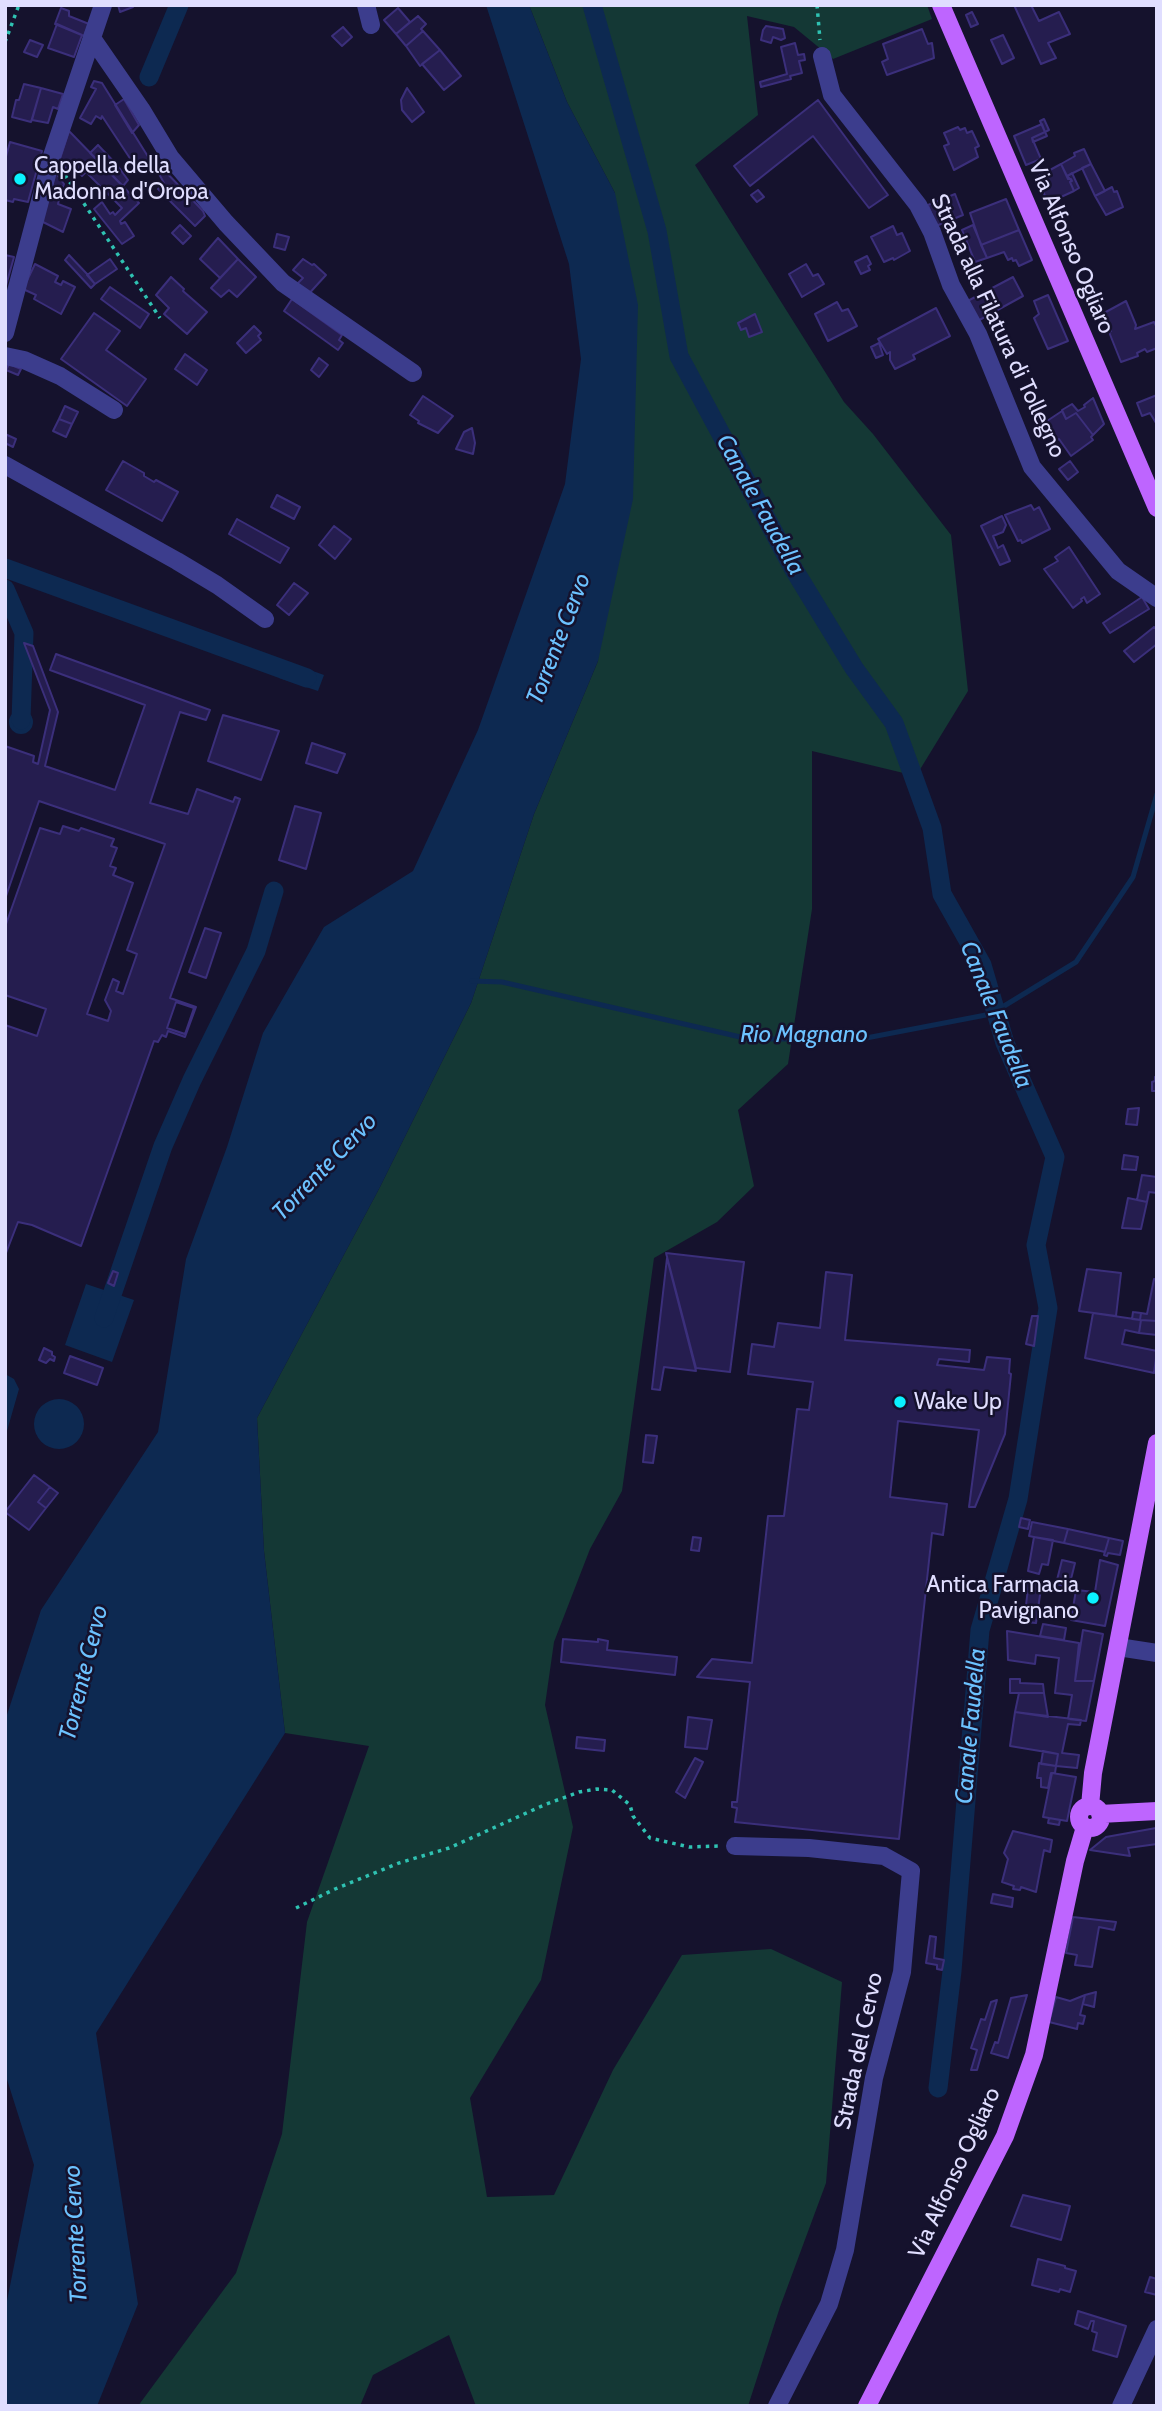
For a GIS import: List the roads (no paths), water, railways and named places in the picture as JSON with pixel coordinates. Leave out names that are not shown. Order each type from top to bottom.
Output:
[{"type":"main road","name":"Via Alfonso Ogliaro","points":[[941,5],[1157,508]]},
{"type":"main road","points":[[1157,1443],[1093,1773],[1095,1810],[1157,1811]]},
{"type":"main road","name":"Via Alfonso Ogliaro","points":[[867,2406],[1005,2136],[1034,2055],[1075,1861],[1085,1827],[1096,1826],[1100,1821],[1095,1810]]},
{"type":"street","points":[[5,333],[52,156],[103,5]]},
{"type":"street","points":[[366,5],[372,25]]},
{"type":"street","points":[[92,38],[170,157],[226,223],[283,283],[414,373]]},
{"type":"street","name":"Strada alla Filatura di Tollegno","points":[[822,56],[832,95],[918,205],[932,232],[951,285],[978,334],[1032,467],[1118,571],[1157,598]]},
{"type":"street","points":[[5,356],[24,360],[60,376],[114,410]]},
{"type":"street","points":[[5,465],[177,561],[265,619]]},
{"type":"street","points":[[1118,1647],[1157,1653]]},
{"type":"street","name":"Strada del Cervo","points":[[735,1846],[809,1848],[884,1856],[911,1871],[902,1972],[874,2078],[845,2250],[829,2304],[777,2406]]},
{"type":"street","points":[[1121,2406],[1157,2329]]},
{"type":"water","name":"Torrente Cervo","points":[[486,5],[529,5],[567,102],[615,193],[638,305],[633,499],[598,661],[534,814],[471,1003],[380,1187],[257,1418],[264,1551],[285,1733],[96,2033],[138,2304],[97,2406],[5,2406],[5,2311],[34,2165],[5,2073],[5,1721],[41,1610],[158,1432],[186,1259],[227,1147],[263,1033],[324,927],[413,871],[478,730],[565,484],[581,359],[569,264]]},
{"type":"water","points":[[285,661],[324,675],[318,691],[279,678]]},
{"type":"water","points":[[21,710],[32,717],[33,722],[26,733],[21,734],[10,727],[9,722],[16,711]]},
{"type":"water","points":[[86,1284],[134,1300],[112,1362],[65,1345]]},
{"type":"water","points":[[5,1374],[14,1379],[19,1389],[5,1438]]},
{"type":"water","points":[[59,1399],[77,1406],[84,1424],[77,1442],[59,1449],[41,1442],[34,1424],[41,1406]]},
{"type":"waterway","points":[[149,77],[179,5]]},
{"type":"waterway","name":"Rio Magnano","points":[[592,5],[657,231],[679,356],[793,568],[854,668],[894,723],[932,828],[942,894],[982,965],[1005,1043],[1055,1157],[1036,1245],[1048,1308],[1018,1499],[980,1630],[952,1971],[938,2088]]},
{"type":"waterway","points":[[5,568],[307,678]]},
{"type":"waterway","points":[[5,589],[24,633],[21,720]]},
{"type":"waterway","name":"Rio Magnano","points":[[472,981],[502,982],[749,1039],[861,1039],[991,1014],[1076,962],[1133,877],[1157,794]]},
{"type":"waterway","points":[[104,1318],[163,1146],[192,1080],[256,951],[274,891]]},
{"type":"place","name":"Cappella della Madonna d'Oropa","points":[[20,179]]},
{"type":"place","name":"Wake Up","points":[[900,1402]]},
{"type":"place","name":"Antica Farmacia Pavignano","points":[[1093,1598]]},
{"type":"water label","name":"Canale Faudella","points":[[760,505]]},
{"type":"water label","name":"Canale Faudella","points":[[996,1015]]},
{"type":"water label","name":"Canale Faudella","points":[[971,1726]]}]
